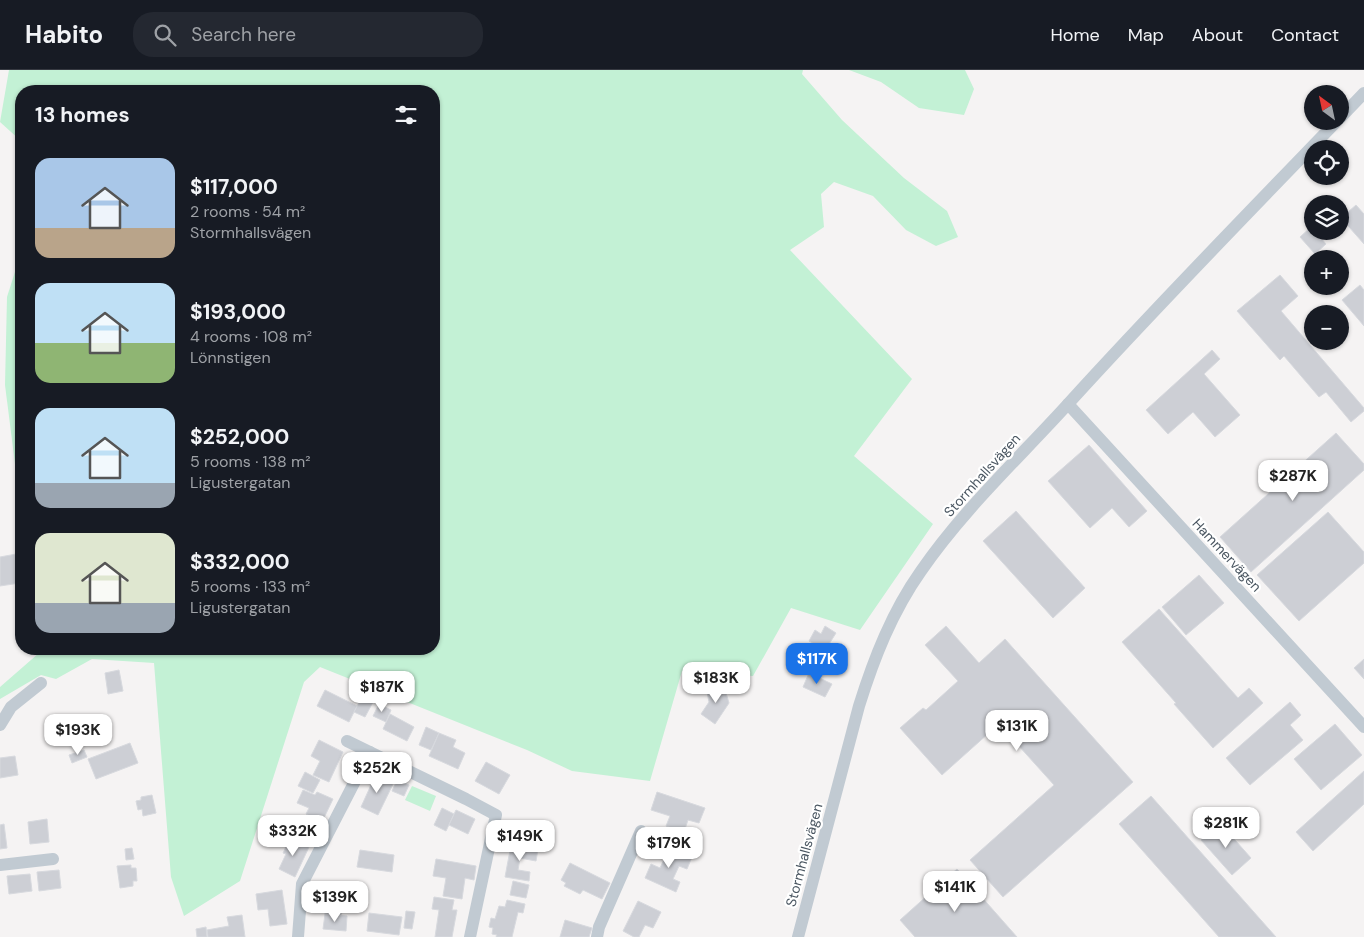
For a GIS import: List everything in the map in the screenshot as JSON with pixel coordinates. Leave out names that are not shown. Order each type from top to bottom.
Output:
[{"type":"street","points":[[1349,109],[1364,94]]},
{"type":"street","name":"Stormhallsvägen","points":[[798,937],[858,706],[884,636],[921,570],[968,511],[1110,357],[1328,130]]},
{"type":"street","name":"Hammervägen","points":[[1068,404],[1364,727]]},
{"type":"street","points":[[0,725],[11,707],[41,683]]},
{"type":"street","points":[[347,742],[496,815],[470,937]]},
{"type":"street","points":[[298,937],[302,884],[370,752]]},
{"type":"street","points":[[597,937],[599,927],[641,831]]},
{"type":"street","points":[[0,865],[53,859]]},
{"type":"green space","points":[[9,70],[803,70],[802,74],[842,120],[904,178],[947,211],[958,237],[936,246],[906,230],[873,196],[834,182],[821,194],[824,227],[790,250],[912,379],[854,456],[933,524],[860,630],[791,608],[753,676],[682,671],[650,781],[572,771],[527,750],[320,667],[304,682],[240,881],[184,916],[171,877],[154,663],[92,659],[56,679],[41,675],[0,699],[0,687],[37,655],[440,655],[440,85],[15,85],[15,136],[0,122]]},
{"type":"green space","points":[[849,70],[965,70],[974,89],[964,115],[919,108],[881,82]]},
{"type":"green space","points":[[15,272],[15,464],[5,385],[7,297]]},
{"type":"green space","points":[[412,786],[436,796],[430,811],[405,800]]},
{"type":"building","points":[[1356,205],[1364,214],[1364,244],[1349,227],[1349,211]]},
{"type":"building","points":[[1304,233],[1304,240],[1323,240],[1326,244],[1319,250],[1311,250],[1300,237]]},
{"type":"building","points":[[1280,275],[1298,296],[1281,311],[1304,338],[1304,350],[1314,350],[1364,408],[1364,411],[1351,422],[1326,392],[1319,397],[1284,356],[1280,360],[1237,311]]},
{"type":"building","points":[[1360,285],[1364,290],[1364,326],[1349,308],[1349,305],[1346,305],[1342,300]]},
{"type":"building","points":[[1212,350],[1220,359],[1204,374],[1240,415],[1215,437],[1193,412],[1168,434],[1146,410]]},
{"type":"building","points":[[1336,433],[1364,464],[1364,470],[1251,572],[1220,537]]},
{"type":"building","points":[[1089,445],[1147,511],[1129,527],[1112,508],[1090,528],[1048,481]]},
{"type":"building","points":[[1016,511],[1085,588],[1053,618],[983,541]]},
{"type":"building","points":[[1328,512],[1364,552],[1364,563],[1299,621],[1257,575]]},
{"type":"building","points":[[15,554],[15,584],[0,586],[0,557]]},
{"type":"building","points":[[1199,575],[1224,603],[1186,635],[1162,607]]},
{"type":"building","points":[[1159,609],[1238,698],[1249,688],[1263,703],[1213,748],[1122,642]]},
{"type":"building","points":[[825,626],[836,633],[821,657],[810,650],[814,644],[809,641],[815,630],[821,634]]},
{"type":"building","points":[[946,626],[979,663],[1005,639],[1133,782],[1003,897],[970,860],[1054,785],[999,724],[942,775],[900,728],[923,708],[926,710],[958,681],[925,645]]},
{"type":"building","points":[[1364,659],[1364,679],[1354,668]]},
{"type":"building","points":[[119,670],[123,691],[108,694],[105,673]]},
{"type":"building","points":[[809,673],[832,684],[825,697],[803,687]]},
{"type":"building","points":[[724,686],[729,703],[715,724],[701,714],[709,702],[707,692]]},
{"type":"building","points":[[325,690],[357,706],[349,722],[317,706]]},
{"type":"building","points":[[362,697],[373,702],[365,717],[354,712]]},
{"type":"building","points":[[1290,702],[1301,715],[1290,725],[1303,740],[1250,785],[1226,758]]},
{"type":"building","points":[[379,704],[391,710],[386,722],[373,716]]},
{"type":"building","points":[[390,714],[414,727],[407,741],[383,729]]},
{"type":"building","points":[[1335,724],[1362,755],[1321,790],[1294,759]]},
{"type":"building","points":[[426,727],[439,733],[431,750],[419,745]]},
{"type":"building","points":[[439,733],[456,740],[453,747],[465,753],[458,769],[429,756]]},
{"type":"building","points":[[319,740],[343,752],[329,782],[313,775],[320,761],[311,756]]},
{"type":"building","points":[[130,743],[138,763],[96,779],[88,759]]},
{"type":"building","points":[[84,750],[87,757],[72,763],[69,755]]},
{"type":"building","points":[[15,756],[18,775],[0,778],[0,758]]},
{"type":"building","points":[[486,762],[510,775],[499,794],[475,781]]},
{"type":"building","points":[[1364,771],[1364,804],[1313,851],[1296,832]]},
{"type":"building","points":[[305,772],[320,780],[313,793],[298,786]]},
{"type":"building","points":[[376,774],[394,782],[378,815],[361,807]]},
{"type":"building","points":[[397,780],[409,785],[404,796],[392,791]]},
{"type":"building","points":[[303,790],[315,795],[317,792],[333,799],[322,822],[306,814],[309,808],[297,803]]},
{"type":"building","points":[[657,792],[705,808],[699,823],[688,820],[684,832],[666,826],[670,816],[651,810]]},
{"type":"building","points":[[152,795],[156,813],[143,816],[142,809],[138,810],[136,801],[141,800],[141,797]]},
{"type":"building","points":[[1151,796],[1276,937],[1219,937],[1119,824]]},
{"type":"building","points":[[442,808],[454,814],[446,831],[434,825]]},
{"type":"building","points":[[456,810],[475,819],[468,834],[449,825]]},
{"type":"building","points":[[47,819],[49,842],[30,844],[28,822]]},
{"type":"building","points":[[280,823],[296,830],[292,838],[277,831]]},
{"type":"building","points":[[1220,823],[1251,858],[1232,875],[1201,840]]},
{"type":"building","points":[[4,824],[7,848],[0,849],[0,825]]},
{"type":"building","points":[[290,839],[309,847],[295,877],[279,869],[286,854],[283,853]]},
{"type":"building","points":[[511,845],[538,849],[536,861],[520,858],[518,870],[530,872],[529,881],[505,877]]},
{"type":"building","points":[[670,847],[692,857],[687,869],[679,866],[673,879],[680,882],[676,892],[645,878],[651,864],[660,868]]},
{"type":"building","points":[[132,848],[134,859],[126,860],[125,849]]},
{"type":"building","points":[[360,850],[394,855],[392,872],[357,867]]},
{"type":"building","points":[[436,859],[476,866],[474,880],[465,878],[462,899],[443,896],[446,878],[433,876]]},
{"type":"building","points":[[570,863],[610,883],[602,899],[583,890],[580,894],[564,886],[566,883],[561,880]]},
{"type":"building","points":[[131,865],[131,868],[136,868],[137,881],[133,881],[133,886],[120,888],[117,866]]},
{"type":"building","points":[[957,869],[1017,937],[915,937],[900,920]]},
{"type":"building","points":[[59,870],[61,888],[39,891],[37,872]]},
{"type":"building","points":[[30,874],[32,891],[9,894],[7,876]]},
{"type":"building","points":[[513,881],[529,885],[526,898],[510,895]]},
{"type":"building","points":[[321,885],[353,887],[352,905],[342,904],[341,915],[325,914],[325,902],[320,902]]},
{"type":"building","points":[[282,890],[287,924],[270,926],[268,909],[258,910],[256,894]]},
{"type":"building","points":[[434,897],[454,900],[452,910],[457,910],[452,937],[435,937],[439,910],[432,909]]},
{"type":"building","points":[[507,900],[525,904],[523,913],[518,912],[512,937],[496,937],[497,935],[492,934],[493,928],[489,927],[491,918],[495,919],[499,906],[505,907]]},
{"type":"building","points":[[638,901],[661,912],[653,928],[645,925],[639,937],[634,937],[623,931]]},
{"type":"building","points":[[406,911],[415,912],[412,929],[404,928]]},
{"type":"building","points":[[369,913],[402,917],[399,935],[367,931]]},
{"type":"building","points":[[325,914],[347,916],[346,931],[323,929]]},
{"type":"building","points":[[242,915],[245,937],[208,937],[207,930],[229,926],[227,917]]},
{"type":"building","points":[[565,920],[592,928],[589,937],[560,937]]},
{"type":"building","points":[[206,927],[207,937],[197,937],[196,929]]}]
